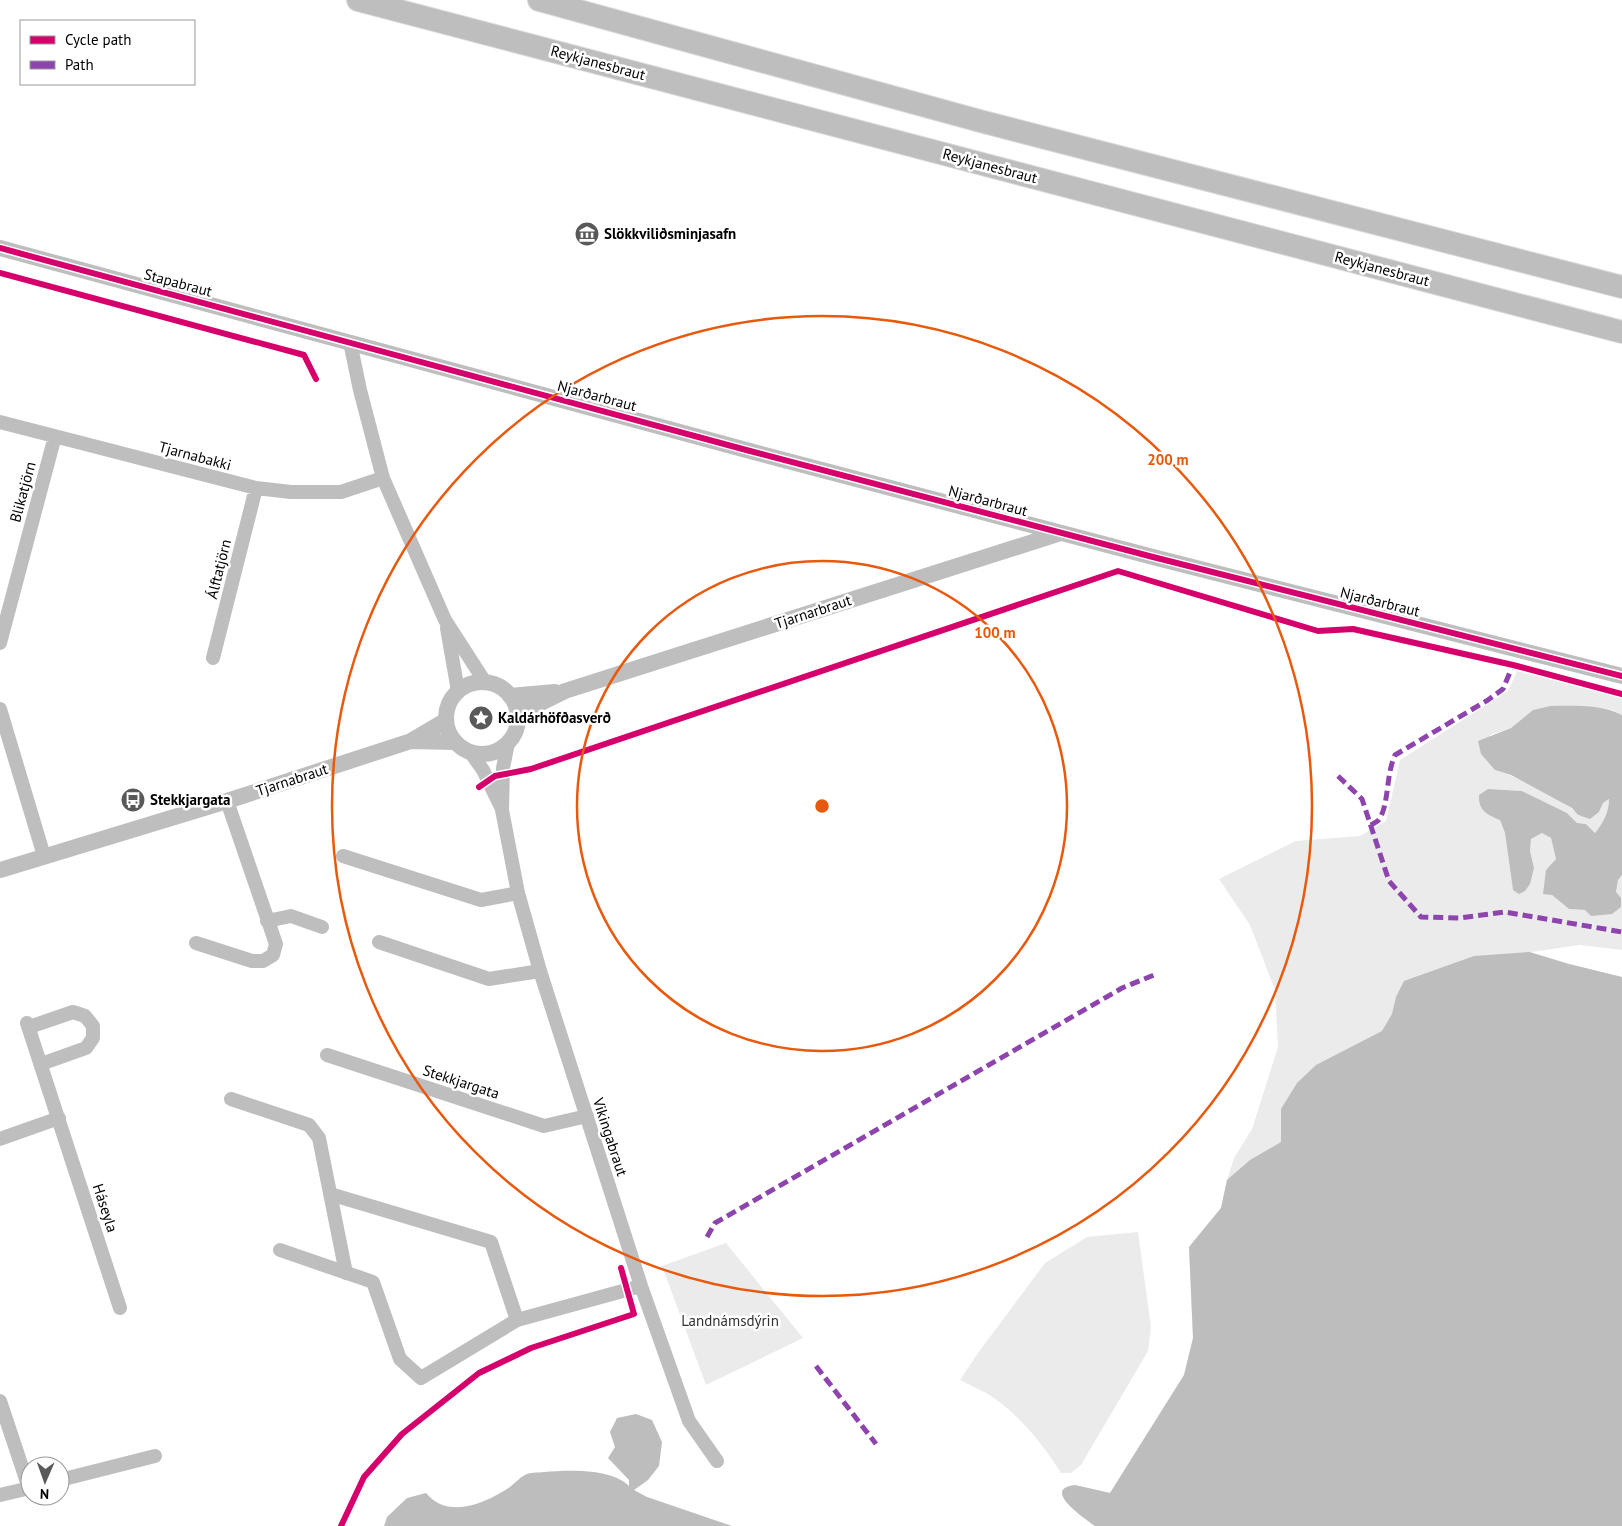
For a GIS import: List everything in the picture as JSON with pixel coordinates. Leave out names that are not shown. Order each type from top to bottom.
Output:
[{"type":"highway","name":"Reykjanesbraut","points":[[358,0],[1622,332]]},
{"type":"highway","points":[[539,0],[980,121],[1622,287]]},
{"type":"street","name":"Stapabraut","points":[[0,248],[350,342]]},
{"type":"street","points":[[350,342],[360,390],[383,478],[445,620],[485,682]]},
{"type":"street","name":"Njarðarbraut","points":[[350,342],[750,451],[1062,533],[1622,676]]},
{"type":"street","name":"Tjarnabakki","points":[[0,422],[256,488],[291,492],[340,492],[383,478]]},
{"type":"street","name":"Blikatjörn","points":[[0,642],[55,436]]},
{"type":"street","name":"Álftatjörn","points":[[213,658],[256,488]]},
{"type":"street","name":"Tjarnarbraut","points":[[518,714],[565,691],[1062,533]]},
{"type":"street","points":[[445,620],[458,691]]},
{"type":"street","points":[[485,682],[494,684],[510,696],[518,714],[517,725],[514,735],[500,750],[491,754],[471,753],[462,749],[454,742],[448,732],[446,710],[458,691],[475,683],[485,682]]},
{"type":"street","name":"Tjarnarbraut","points":[[510,696],[565,691]]},
{"type":"street","points":[[0,709],[44,856]]},
{"type":"street","name":"Tjarnabraut","points":[[0,870],[227,801],[411,741],[446,721]]},
{"type":"street","name":"Tjarnabraut","points":[[411,741],[454,742]]},
{"type":"street","name":"Vikingabraut","points":[[508,743],[503,768],[502,810],[518,893],[540,971],[641,1286],[689,1421],[718,1461]]},
{"type":"street","name":"Vikingabraut","points":[[471,753],[483,770],[502,810]]},
{"type":"street","points":[[196,943],[252,961],[264,961],[273,955],[276,944],[227,801]]},
{"type":"street","points":[[343,856],[481,900],[518,893]]},
{"type":"street","points":[[267,920],[291,916],[322,927]]},
{"type":"street","points":[[380,942],[489,979],[540,971]]},
{"type":"street","name":"Háseyla","points":[[41,1064],[86,1048],[93,1038],[92,1026],[85,1016],[73,1012],[28,1025],[120,1308]]},
{"type":"street","name":"Stekkjargata","points":[[327,1055],[544,1126],[587,1116]]},
{"type":"street","points":[[231,1099],[309,1125],[319,1138],[346,1273]]},
{"type":"street","points":[[0,1139],[58,1118]]},
{"type":"street","points":[[330,1194],[491,1242],[517,1320]]},
{"type":"street","points":[[280,1250],[373,1282],[400,1359],[421,1378],[517,1320],[641,1286]]},
{"type":"street","points":[[0,1401],[20,1459]]},
{"type":"street","points":[[70,1477],[155,1456]]},
{"type":"street","points":[[0,1495],[20,1490]]},
{"type":"green space","points":[[1517,671],[1622,697],[1622,715],[1612,710],[1592,707],[1550,706],[1533,710],[1511,728],[1490,735],[1495,770],[1515,777],[1563,802],[1579,816],[1599,812],[1603,803],[1609,799],[1605,817],[1595,833],[1586,824],[1577,823],[1567,813],[1522,791],[1488,789],[1492,817],[1500,820],[1505,833],[1513,890],[1534,868],[1530,851],[1531,839],[1542,833],[1551,838],[1556,859],[1546,870],[1552,895],[1569,909],[1585,910],[1616,892],[1618,880],[1622,875],[1622,950],[1580,945],[1531,952],[1569,964],[1622,977],[1622,1526],[1095,1526],[1068,1504],[1062,1492],[1065,1488],[1075,1485],[1110,1493],[1184,1375],[1193,1338],[1189,1247],[1221,1208],[1234,1158],[1252,1129],[1278,1047],[1275,990],[1250,925],[1219,879],[1296,841],[1360,836],[1386,821],[1400,760],[1508,691]]},
{"type":"green space","points":[[1138,1232],[1151,1327],[1148,1351],[1081,1465],[1071,1473],[1061,1473],[1038,1440],[1020,1420],[988,1394],[960,1380],[1045,1263],[1087,1237]]},
{"type":"green space","name":"Landnámsdýrin","points":[[726,1243],[803,1338],[706,1385],[662,1266]]},
{"type":"shaded area","points":[[1550,706],[1596,707],[1622,715],[1622,875],[1618,880],[1616,892],[1621,898],[1621,907],[1612,914],[1591,916],[1585,910],[1569,909],[1552,895],[1543,894],[1546,870],[1556,859],[1551,838],[1542,833],[1531,839],[1530,851],[1534,868],[1530,884],[1525,891],[1519,894],[1513,890],[1505,833],[1500,820],[1487,814],[1480,805],[1479,795],[1488,789],[1522,791],[1567,813],[1577,823],[1586,824],[1595,833],[1603,822],[1607,813],[1609,799],[1603,803],[1599,812],[1590,819],[1578,815],[1572,808],[1511,775],[1495,770],[1481,754],[1478,741],[1511,728],[1533,710]]},
{"type":"shaded area","points":[[1529,952],[1622,977],[1622,1526],[1095,1526],[1075,1511],[1064,1498],[1062,1492],[1065,1488],[1075,1485],[1110,1493],[1184,1375],[1193,1338],[1189,1247],[1221,1208],[1227,1180],[1250,1160],[1281,1142],[1281,1109],[1297,1083],[1316,1065],[1382,1031],[1392,1014],[1396,997],[1404,981],[1474,956]]},
{"type":"shaded area","points":[[636,1414],[652,1420],[662,1442],[659,1466],[648,1480],[634,1490],[647,1497],[732,1526],[384,1526],[387,1517],[407,1498],[426,1493],[435,1501],[445,1506],[467,1506],[479,1503],[500,1493],[523,1476],[531,1473],[565,1471],[601,1473],[621,1480],[629,1486],[629,1480],[608,1458],[615,1447],[610,1432],[617,1418]]},
{"type":"marked path","points":[[1371,825],[1380,818],[1383,812],[1390,771],[1395,755],[1488,700],[1503,689],[1513,665]]},
{"type":"marked path","points":[[1338,776],[1362,799],[1389,881],[1421,917],[1459,918],[1505,912],[1622,932]]},
{"type":"marked path","points":[[707,1237],[715,1223],[1122,988],[1154,975]]},
{"type":"marked path","points":[[816,1366],[876,1444]]},
{"type":"cycle path","points":[[0,248],[750,451],[1153,557],[1622,676]]},
{"type":"cycle path","points":[[0,273],[304,355],[316,379]]},
{"type":"cycle path","points":[[479,787],[495,776],[531,769],[1118,571],[1318,631],[1353,629],[1513,665],[1622,694]]},
{"type":"cycle path","points":[[341,1526],[364,1477],[402,1434],[479,1373],[531,1348],[634,1314],[621,1268]]},
{"type":"place","name":"Slökkviliðsminjasafn","points":[[587,234]]},
{"type":"place","name":"Kaldárhöfðasverð","points":[[481,718]]},
{"type":"place","name":"Stekkjargata","points":[[133,800]]}]
